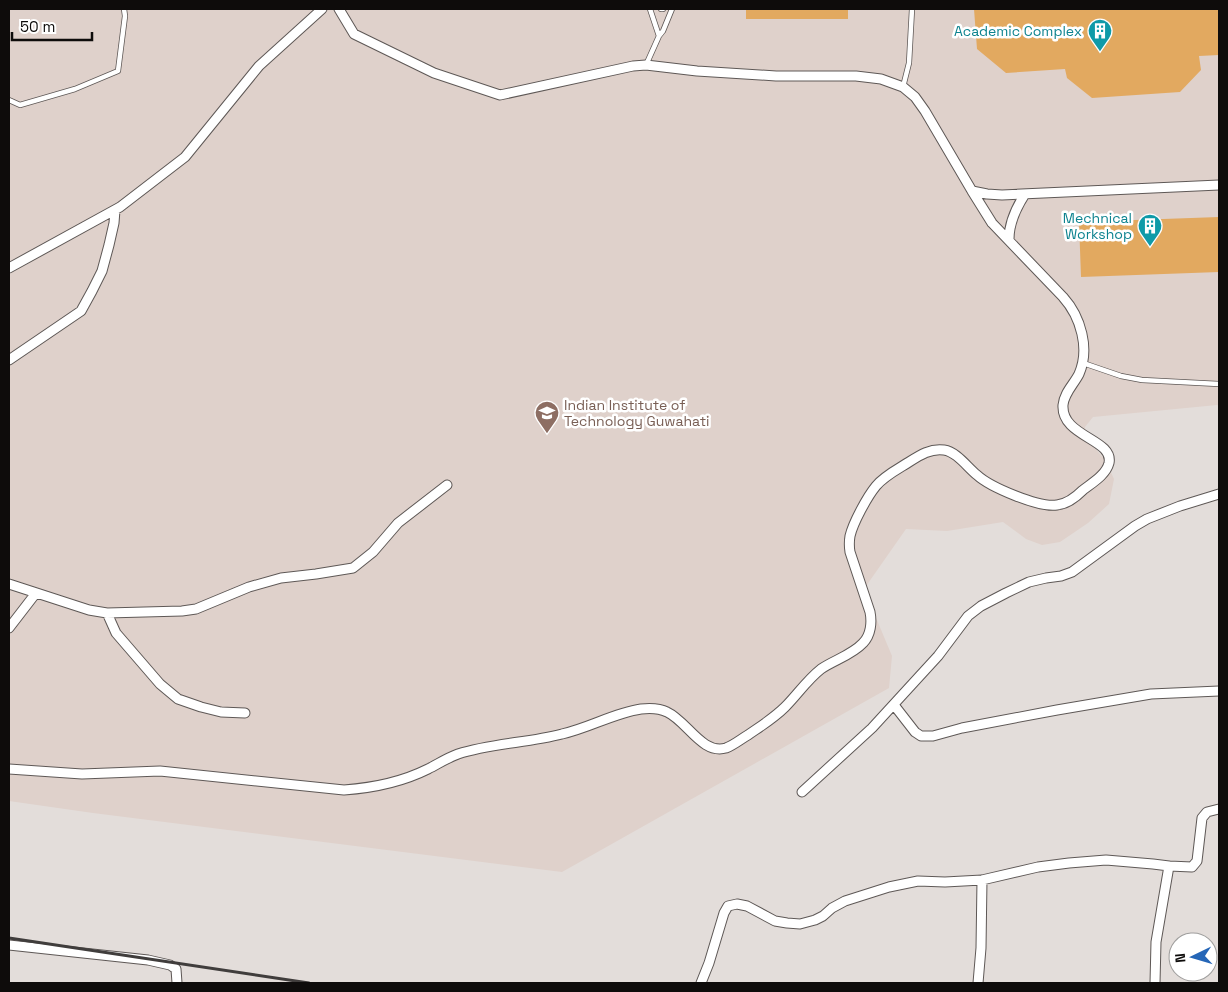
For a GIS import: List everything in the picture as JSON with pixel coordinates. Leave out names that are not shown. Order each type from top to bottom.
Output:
[{"type":"street","points":[[9,268],[115,210],[185,156],[259,66],[322,9]]},
{"type":"street","points":[[9,769],[82,774],[160,771],[344,790],[361,789],[382,785],[427,770],[458,755],[476,749],[549,738],[630,711],[656,709],[674,716],[700,741],[710,747],[717,749],[730,746],[774,717],[809,679],[863,644],[867,638],[872,622],[850,552],[850,536],[860,512],[876,485],[890,473],[930,450],[946,450],[952,452],[986,482],[1018,496],[1048,505],[1057,505],[1074,498],[1102,475],[1106,469],[1109,462],[1108,455],[1102,447],[1074,429],[1067,422],[1063,410],[1064,400],[1083,363],[1080,325],[1070,304],[992,223],[925,111],[915,97],[903,87],[881,79],[856,76],[757,75],[646,65],[633,66],[500,95],[434,74],[354,34],[340,9]]},
{"type":"street","points":[[972,191],[1002,195],[1219,185]]},
{"type":"street","points":[[1009,239],[1011,222],[1025,194]]},
{"type":"street","points":[[9,360],[81,311],[102,271],[114,222],[115,210]]},
{"type":"street","points":[[9,584],[90,610],[106,613],[182,612],[196,609],[249,586],[281,578],[353,568],[373,552],[398,523],[447,485]]},
{"type":"street","points":[[802,792],[872,728],[938,656],[968,616],[981,606],[1029,582],[1072,572],[1147,519],[1219,494]]},
{"type":"street","points":[[9,628],[36,593]]},
{"type":"street","points":[[106,613],[116,633],[160,684],[178,699],[221,712],[245,713]]},
{"type":"street","points":[[894,705],[914,732],[921,736],[933,736],[962,728],[1151,694],[1219,691]]},
{"type":"street","points":[[701,983],[728,906],[737,904],[747,906],[775,921],[800,924],[823,916],[832,908],[845,901],[889,887],[918,882],[982,880],[1038,867],[1106,860],[1192,867],[1197,861],[1202,818],[1208,812],[1219,810]]},
{"type":"street","points":[[1155,983],[1156,942],[1169,866]]},
{"type":"street","points":[[978,983],[982,948],[982,880]]},
{"type":"street","points":[[9,945],[155,962],[176,969],[177,983]]},
{"type":"lane","points":[[9,100],[20,105],[75,89],[118,71],[124,9]]},
{"type":"lane","points":[[650,9],[659,36]]},
{"type":"lane","points":[[646,65],[672,9]]},
{"type":"lane","points":[[903,87],[909,63],[912,9]]},
{"type":"lane","points":[[1083,363],[1121,376],[1142,380],[1219,384]]},
{"type":"shaded area","name":"Indian Institute of Technology Guwahati","points":[[9,9],[1219,9],[1219,406],[1093,417],[1085,427],[1085,441],[1094,447],[1105,460],[1114,479],[1109,504],[1088,523],[1060,542],[1042,545],[1026,539],[1003,522],[947,531],[906,529],[864,589],[892,656],[889,688],[562,872],[9,801]]},
{"type":"building","points":[[746,9],[848,9],[848,19],[746,19]]},
{"type":"building","name":"Academic Complex","points":[[974,9],[1219,9],[1219,55],[1199,56],[1201,70],[1180,92],[1092,98],[1067,78],[1065,69],[1006,73],[977,49]]},
{"type":"building","name":"Mechnical Workshop","points":[[1219,217],[1219,272],[1081,277],[1079,222]]},
{"type":"railway","points":[[9,938],[309,983]]},
{"type":"place","name":"Academic Complex","points":[[1100,52]]},
{"type":"place","name":"Mechnical Workshop","points":[[1150,247]]},
{"type":"place","name":"Indian Institute of Technology Guwahati","points":[[547,434]]}]
